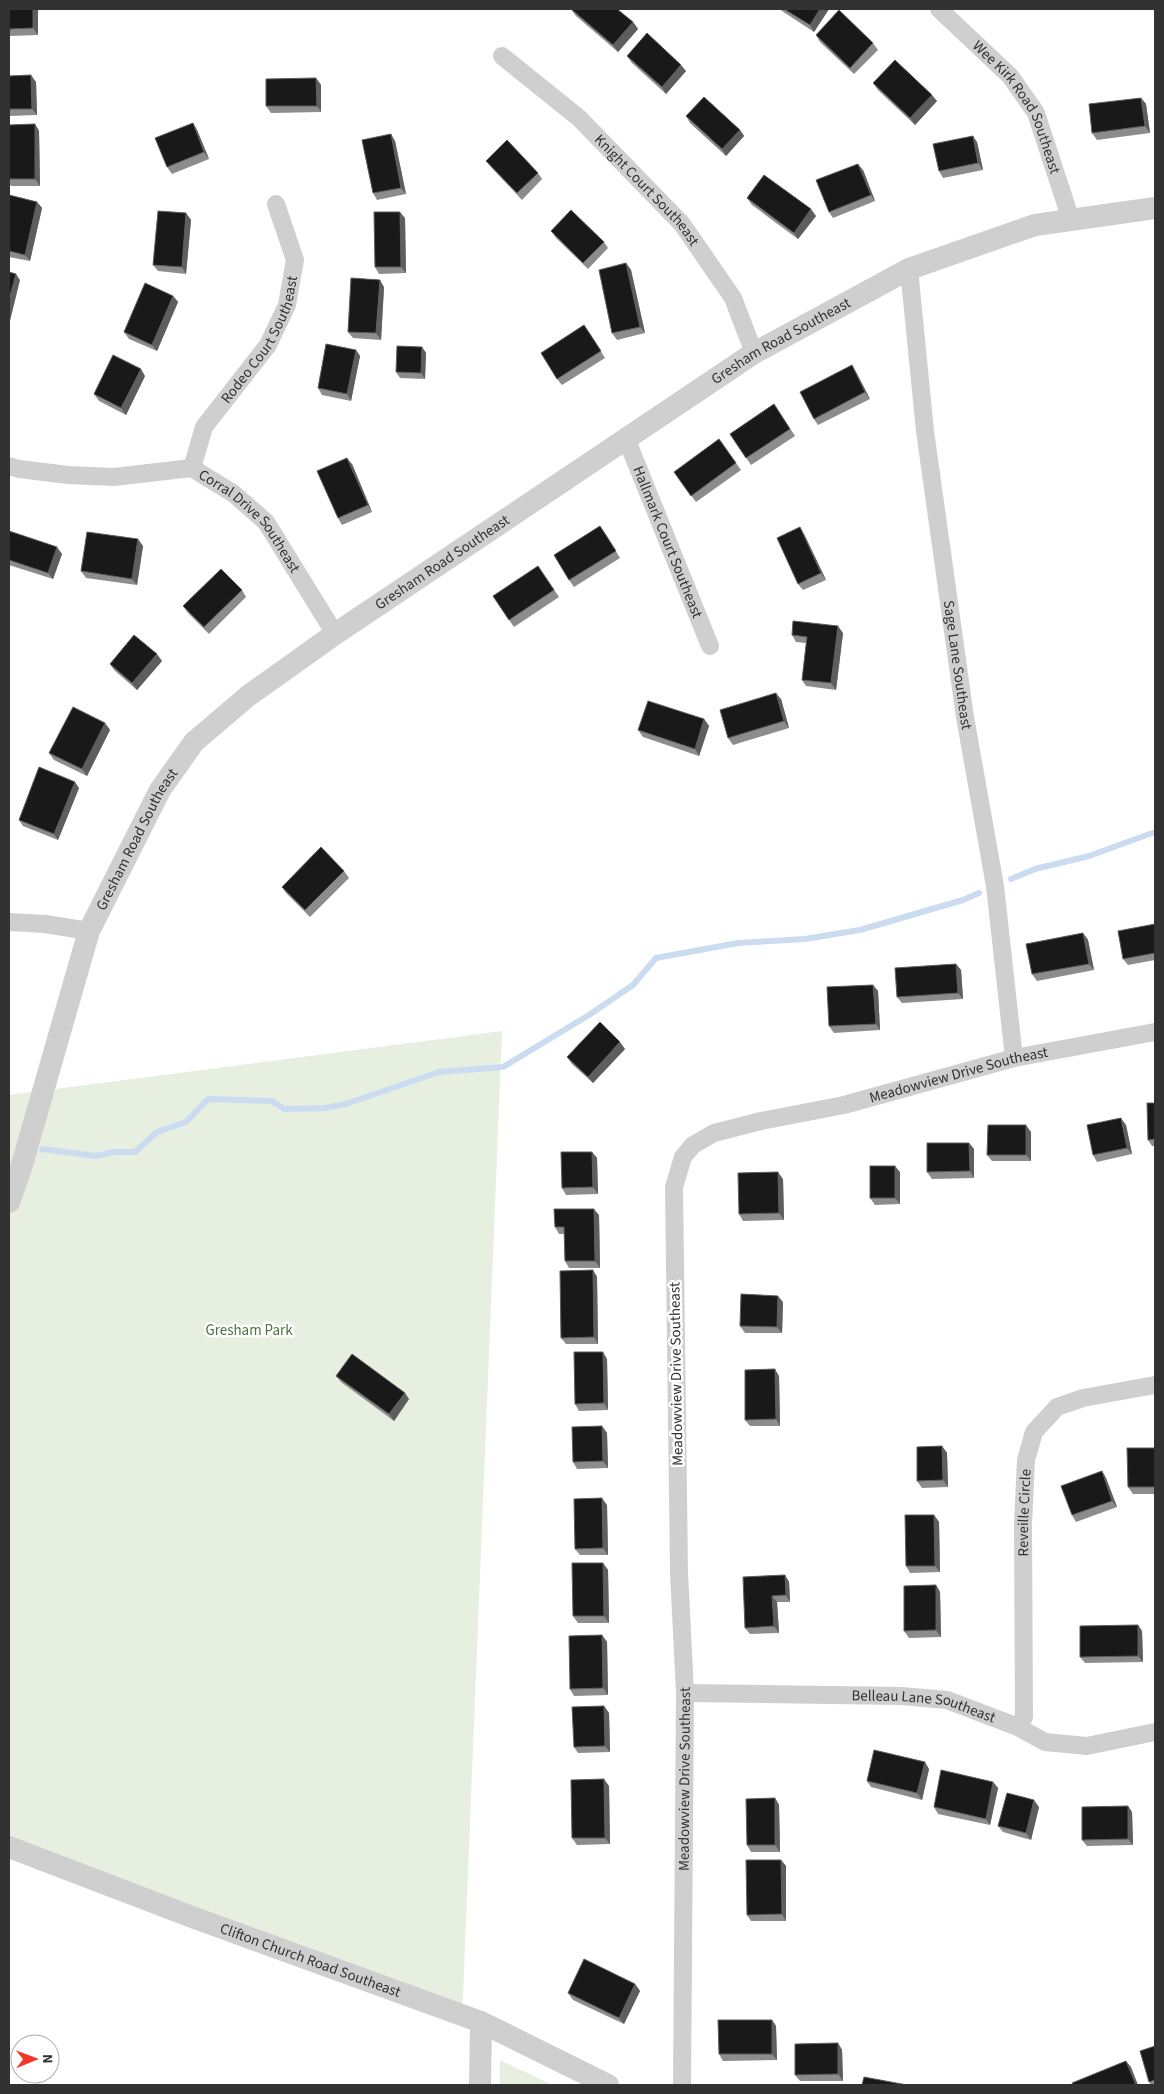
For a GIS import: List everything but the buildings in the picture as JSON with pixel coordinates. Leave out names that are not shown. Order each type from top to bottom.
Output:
[{"type":"street","name":"Wee Kirk Road Southeast","points":[[940,9],[1010,76],[1036,113],[1071,220]]},
{"type":"street","name":"Knight Court Southeast","points":[[502,56],[579,118],[682,224],[733,298],[754,353]]},
{"type":"street","name":"Rodeo Court Southeast","points":[[192,468],[204,427],[268,346],[288,305],[295,260],[276,204]]},
{"type":"street","name":"Gresham Road Southeast","points":[[9,1202],[89,931],[160,790],[194,742],[248,696],[335,634],[754,353],[909,269],[1035,225],[1155,208]]},
{"type":"street","name":"Sage Lane Southeast","points":[[909,269],[925,432],[965,717],[995,886],[1014,1058]]},
{"type":"street","name":"Hallmark Court Southeast","points":[[626,438],[710,646]]},
{"type":"street","name":"Corral Drive Southeast","points":[[9,466],[29,470],[114,477],[192,468],[234,494],[266,522],[335,634]]},
{"type":"street","points":[[9,922],[45,924],[89,931]]},
{"type":"street","name":"Meadowview Drive Southeast","points":[[682,2085],[685,1693],[679,1572],[674,1187],[683,1157],[692,1145],[714,1133],[761,1121],[844,1105],[1014,1058],[1155,1032]]},
{"type":"street","name":"Reveille Circle","points":[[1018,1728],[1024,1717],[1023,1524],[1026,1460],[1034,1432],[1057,1407],[1083,1398],[1155,1385]]},
{"type":"street","name":"Belleau Lane Southeast","points":[[685,1693],[892,1696],[947,1700],[1018,1728],[1045,1742],[1088,1746],[1155,1732]]},
{"type":"street","name":"Clifton Church Road Southeast","points":[[9,1847],[192,1917],[482,2022],[608,2085]]},
{"type":"street","points":[[480,2085],[482,2022]]},
{"type":"green space","name":"Gresham Park","points":[[502,1031],[462,2020],[9,1855],[9,1095]]},
{"type":"green space","points":[[500,2060],[552,2085],[500,2085]]},
{"type":"waterway","points":[[1011,879],[1035,869],[1089,856],[1155,832]]},
{"type":"waterway","points":[[42,1149],[96,1156],[114,1152],[135,1152],[157,1132],[186,1122],[208,1099],[272,1101],[284,1109],[325,1108],[346,1104],[439,1072],[503,1067],[589,1015],[633,985],[656,958],[738,943],[805,939],[860,930],[963,900],[979,893]]}]
